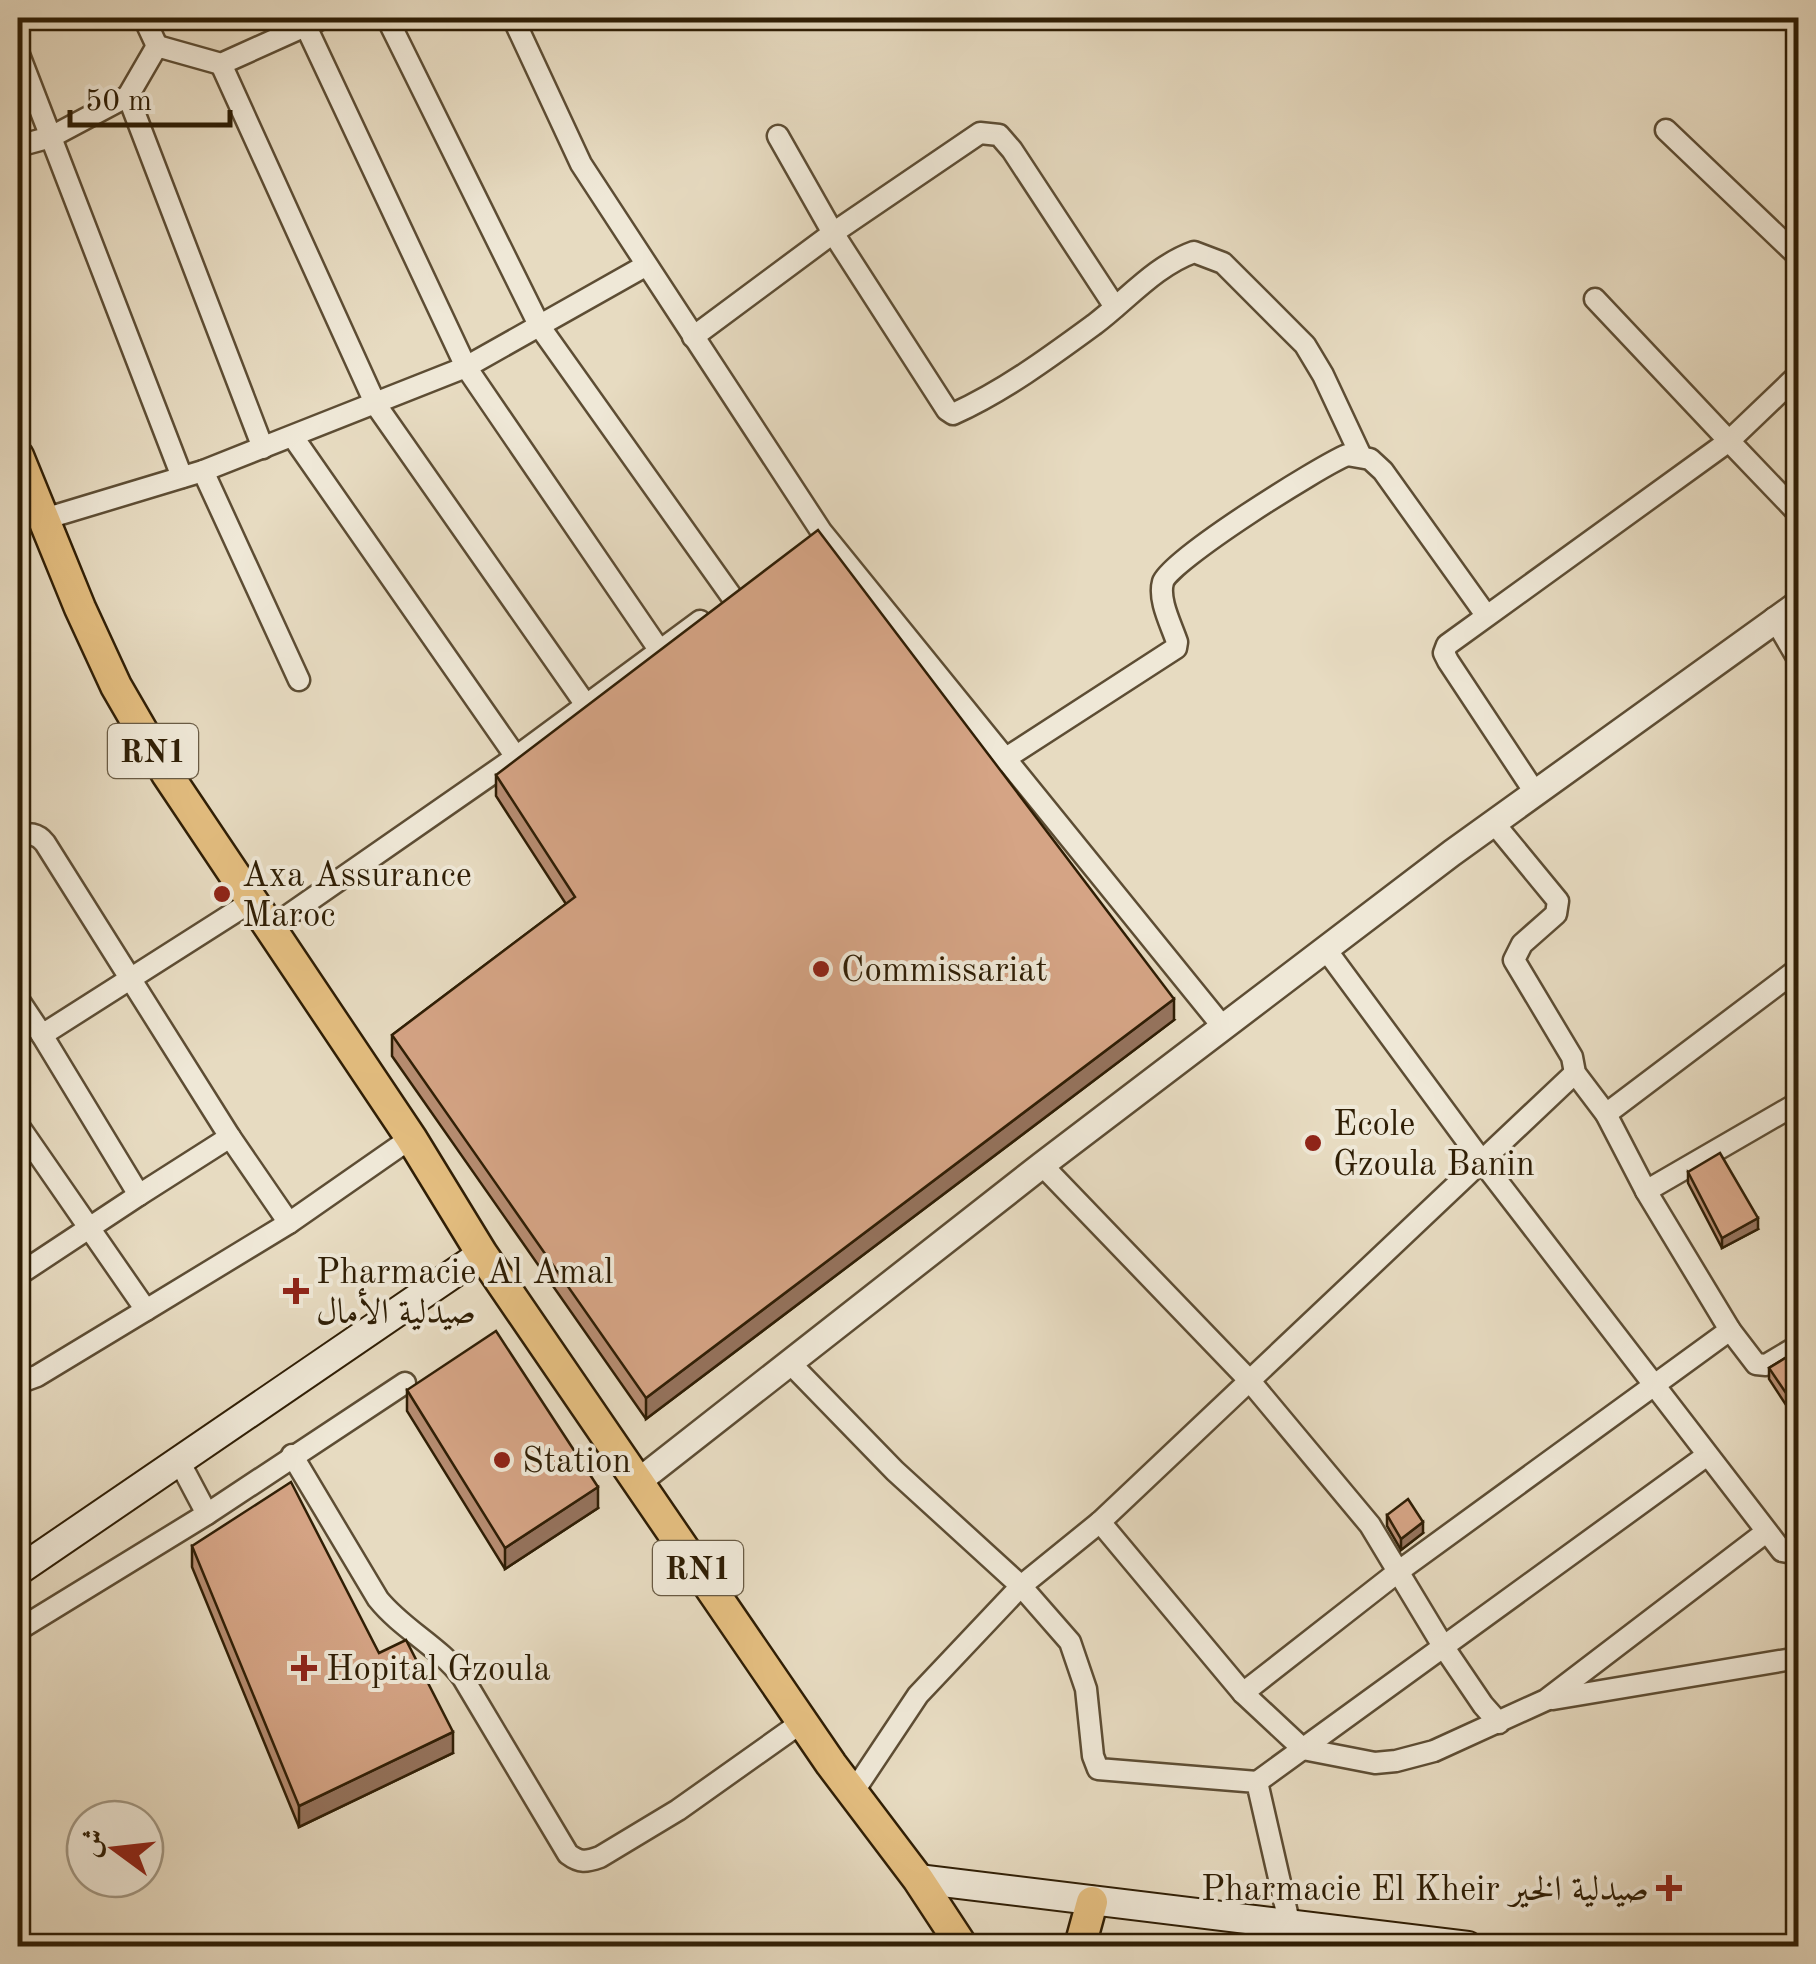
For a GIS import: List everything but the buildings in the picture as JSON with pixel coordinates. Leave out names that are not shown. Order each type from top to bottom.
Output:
[{"type":"main road","name":"RN1","points":[[18,456],[116,686],[167,774],[254,900],[482,1254],[802,1722],[918,1879],[962,1946]]},
{"type":"main road","points":[[18,1571],[482,1254]]},
{"type":"main road","points":[[918,1879],[1388,1942],[1468,1946]]},
{"type":"main road","points":[[1080,1946],[1092,1902]]},
{"type":"street","points":[[144,18],[157,46],[221,64],[310,20],[466,368],[660,650]]},
{"type":"street","points":[[270,928],[516,757],[740,592],[540,327],[387,18]]},
{"type":"street","points":[[513,18],[581,164],[693,337],[813,536],[1222,1026]]},
{"type":"street","points":[[18,146],[51,137],[128,96],[157,46]]},
{"type":"street","points":[[18,52],[182,477]]},
{"type":"street","points":[[221,64],[376,405],[586,705]]},
{"type":"street","points":[[128,96],[263,448]]},
{"type":"street","points":[[1666,130],[1798,256]]},
{"type":"street","points":[[693,337],[832,233],[980,133],[999,135],[1012,150],[1115,307]]},
{"type":"street","points":[[778,136],[832,233],[952,414],[989,398],[1115,307],[1171,260],[1194,252],[1223,264],[1305,345],[1361,456],[1383,471],[1486,615]]},
{"type":"street","points":[[44,519],[203,471],[466,368],[645,266]]},
{"type":"street","points":[[1595,299],[1798,514]]},
{"type":"street","points":[[1534,791],[1444,652],[1447,645],[1729,440],[1798,374]]},
{"type":"street","points":[[293,437],[516,757]]},
{"type":"street","points":[[1003,760],[1176,648],[1178,642],[1162,595],[1168,572],[1336,460],[1361,456]]},
{"type":"street","points":[[203,471],[299,680]]},
{"type":"street","points":[[639,1481],[1222,1026],[1327,951],[1534,791],[1798,604]]},
{"type":"street","points":[[1774,618],[1798,658]]},
{"type":"street","points":[[1493,822],[1558,901],[1556,914],[1522,944],[1514,960],[1572,1057],[1576,1073],[1606,1114],[1646,1191],[1730,1330],[1758,1366],[1798,1346]]},
{"type":"street","points":[[18,836],[40,836],[289,1223]]},
{"type":"street","points":[[42,1036],[254,900]]},
{"type":"street","points":[[1327,951],[1706,1456],[1782,1552],[1798,1554]]},
{"type":"street","points":[[1606,1114],[1798,969]]},
{"type":"street","points":[[18,999],[140,1194]]},
{"type":"street","points":[[852,1794],[918,1695],[1021,1586],[1100,1522],[1576,1073]]},
{"type":"street","points":[[1646,1191],[1798,1104]]},
{"type":"street","points":[[18,1124],[146,1310]]},
{"type":"street","points":[[18,1275],[230,1136]]},
{"type":"street","points":[[18,1382],[37,1376],[289,1223],[410,1138]]},
{"type":"street","points":[[1042,1165],[1249,1380],[1370,1525],[1443,1646],[1499,1723]]},
{"type":"street","points":[[1243,1694],[1399,1571],[1730,1330]]},
{"type":"street","points":[[790,1362],[895,1471],[1021,1586],[1070,1642],[1081,1667],[1098,1769],[1257,1782],[1706,1456]]},
{"type":"street","points":[[18,1630],[206,1514],[405,1383]]},
{"type":"street","points":[[292,1455],[378,1599],[394,1617],[446,1656],[464,1678],[568,1854],[578,1860],[587,1862],[600,1856],[678,1810],[802,1722]]},
{"type":"street","points":[[180,1462],[206,1514]]},
{"type":"street","points":[[1100,1522],[1243,1694],[1303,1749],[1361,1762],[1396,1762],[1434,1751],[1546,1700],[1766,1532]]},
{"type":"street","points":[[1546,1700],[1798,1658]]},
{"type":"street","points":[[1257,1782],[1290,1926]]},
{"type":"place","name":"Axa Assurance Maroc","points":[[222,894]]},
{"type":"place","name":"Commissariat","points":[[821,969]]},
{"type":"place","name":"Ecole Gzoula Banin","points":[[1313,1143]]},
{"type":"place","name":"Pharmacie Al Amal صيدلية الأمال","points":[[296,1291]]},
{"type":"place","name":"Station","points":[[502,1460]]},
{"type":"place","name":"Hopital Gzoula","points":[[304,1668]]},
{"type":"place","name":"Pharmacie El Kheir صيدلية الخير","points":[[1669,1888]]}]
